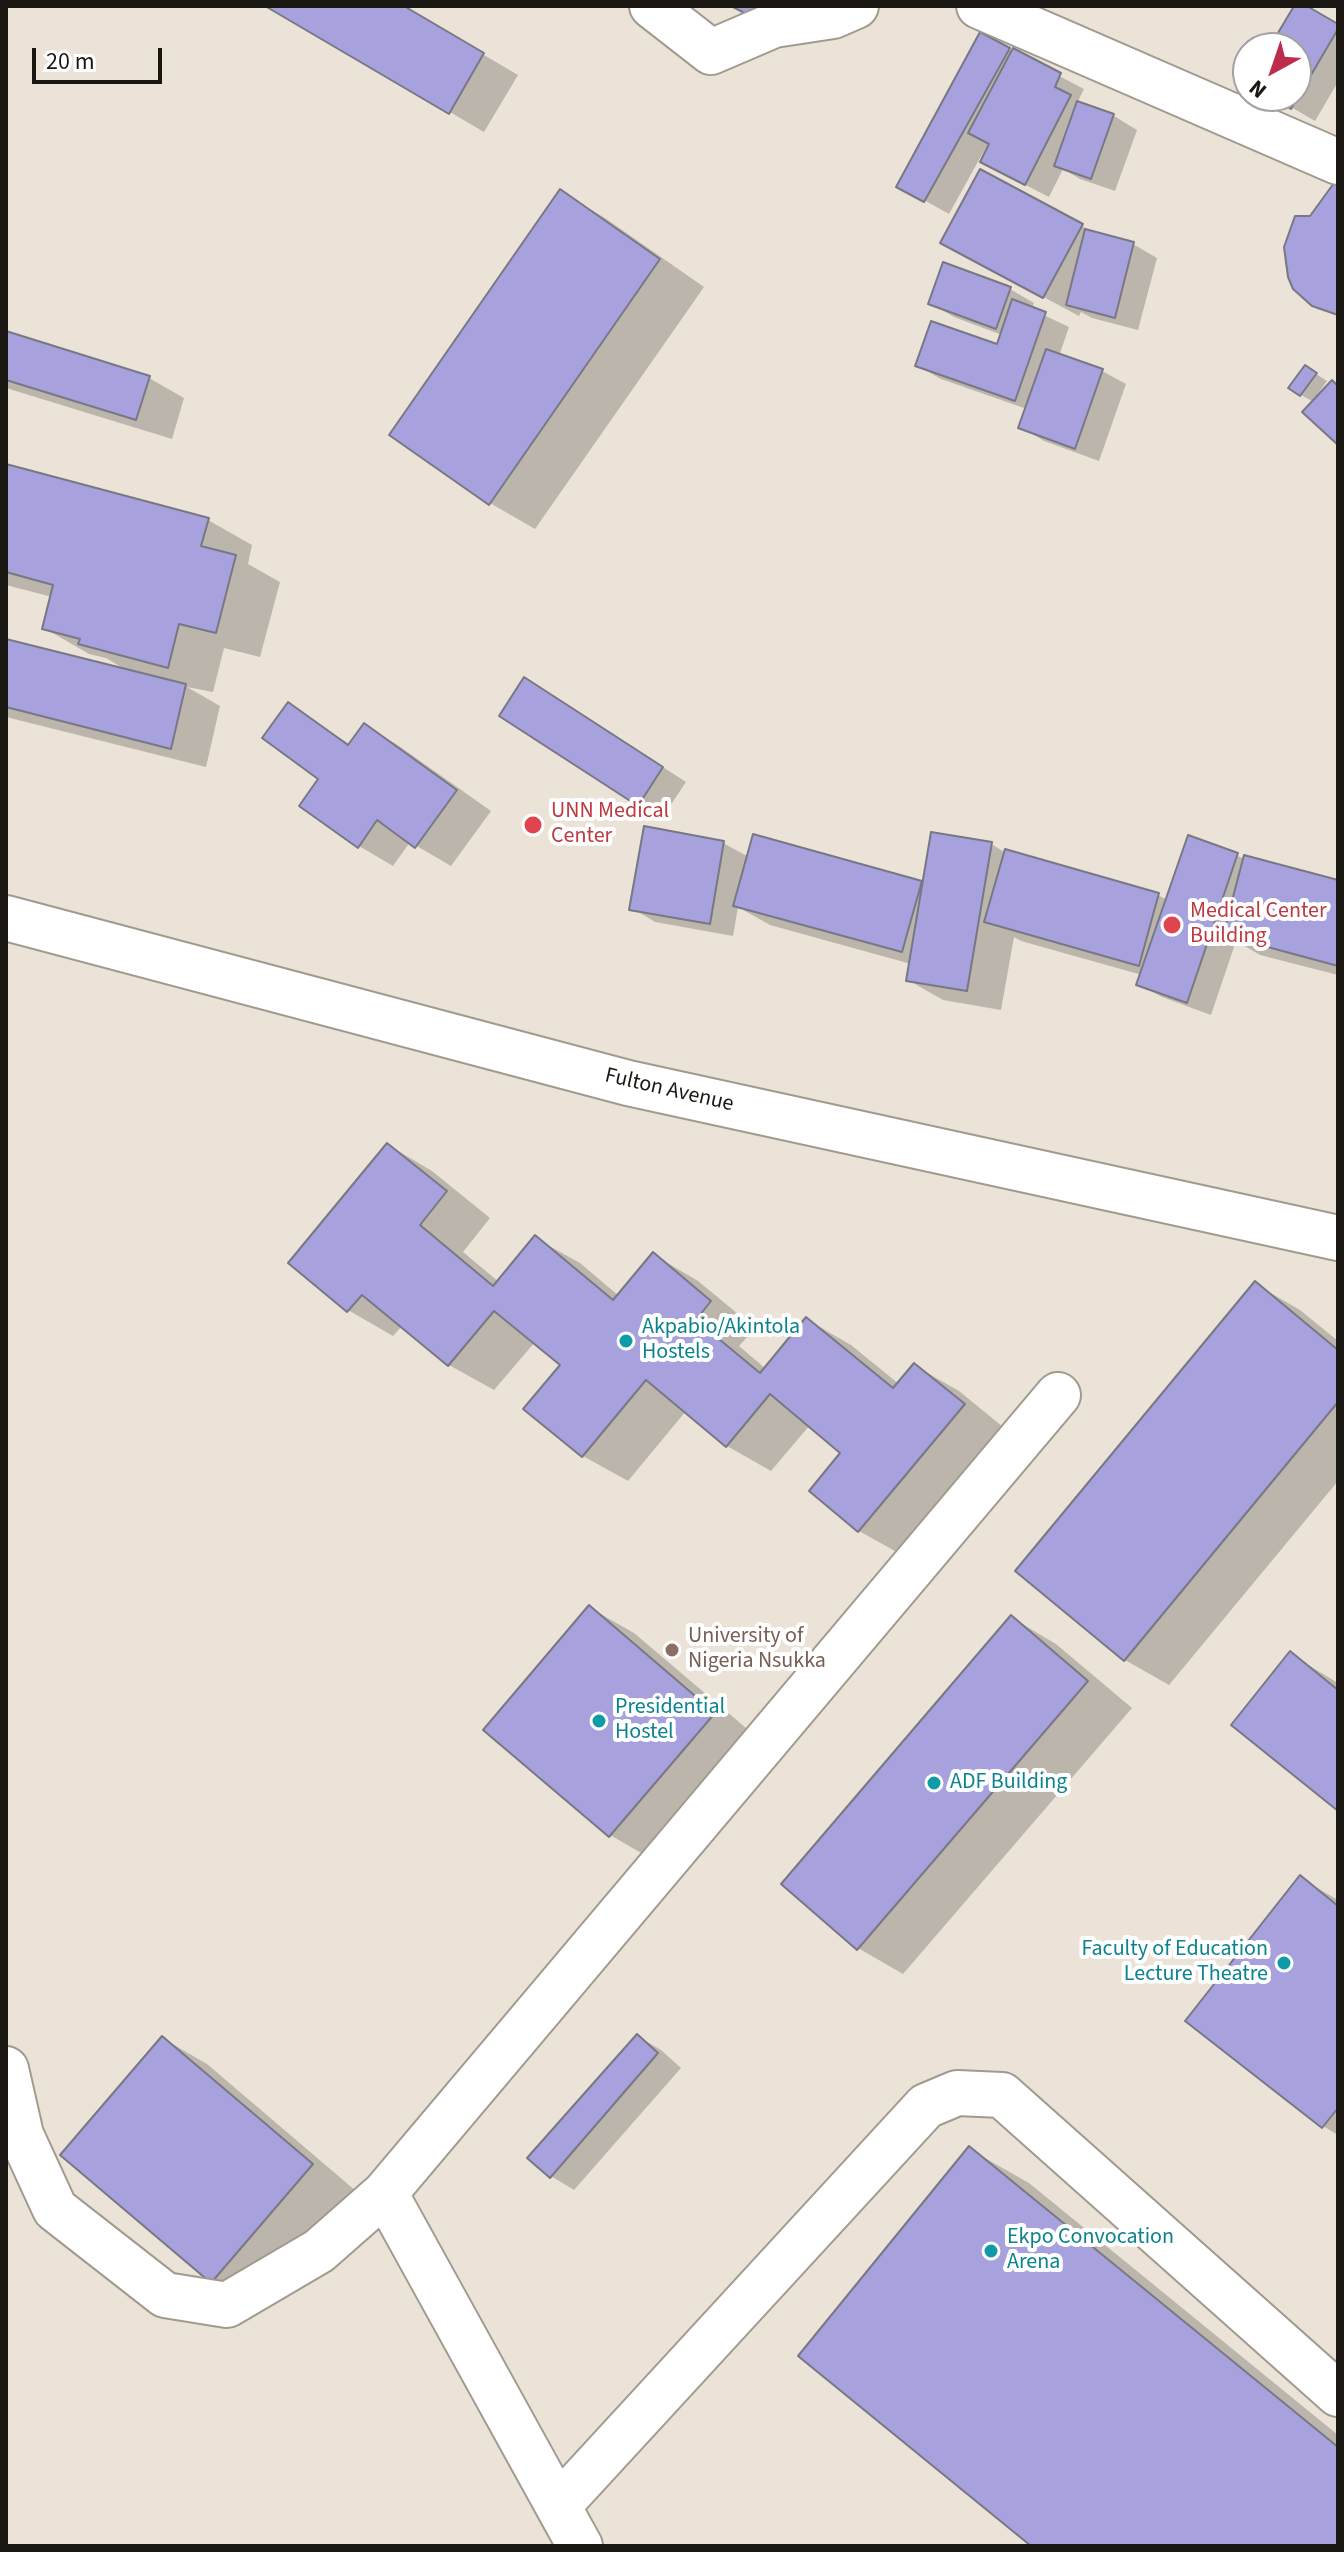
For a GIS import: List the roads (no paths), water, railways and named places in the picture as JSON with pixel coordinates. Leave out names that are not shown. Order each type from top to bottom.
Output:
[{"type":"street","points":[[652,6],[711,52],[774,25],[833,16],[856,6]]},
{"type":"street","points":[[979,6],[1338,162]]},
{"type":"street","name":"Fulton Avenue","points":[[6,918],[628,1083],[1338,1238]]},
{"type":"street","points":[[6,2069],[21,2135],[55,2209],[165,2295],[227,2305],[319,2251],[385,2193],[1058,1395]]},
{"type":"street","points":[[558,2506],[926,2106],[957,2093],[1002,2095],[1338,2394]]},
{"type":"street","points":[[385,2193],[580,2546]]},
{"type":"place","name":"UNN Medical Center","points":[[533,825]]},
{"type":"place","name":"Medical Center Building","points":[[1172,925]]},
{"type":"place","name":"Akpabio/Akintola Hostels","points":[[626,1341]]},
{"type":"place","name":"University of Nigeria Nsukka","points":[[672,1650]]},
{"type":"place","name":"Presidential Hostel","points":[[599,1721]]},
{"type":"place","name":"ADF Building","points":[[934,1783]]},
{"type":"place","name":"Faculty of Education Lecture Theatre","points":[[1284,1963]]},
{"type":"place","name":"Ekpo Convocation Arena","points":[[991,2251]]}]
